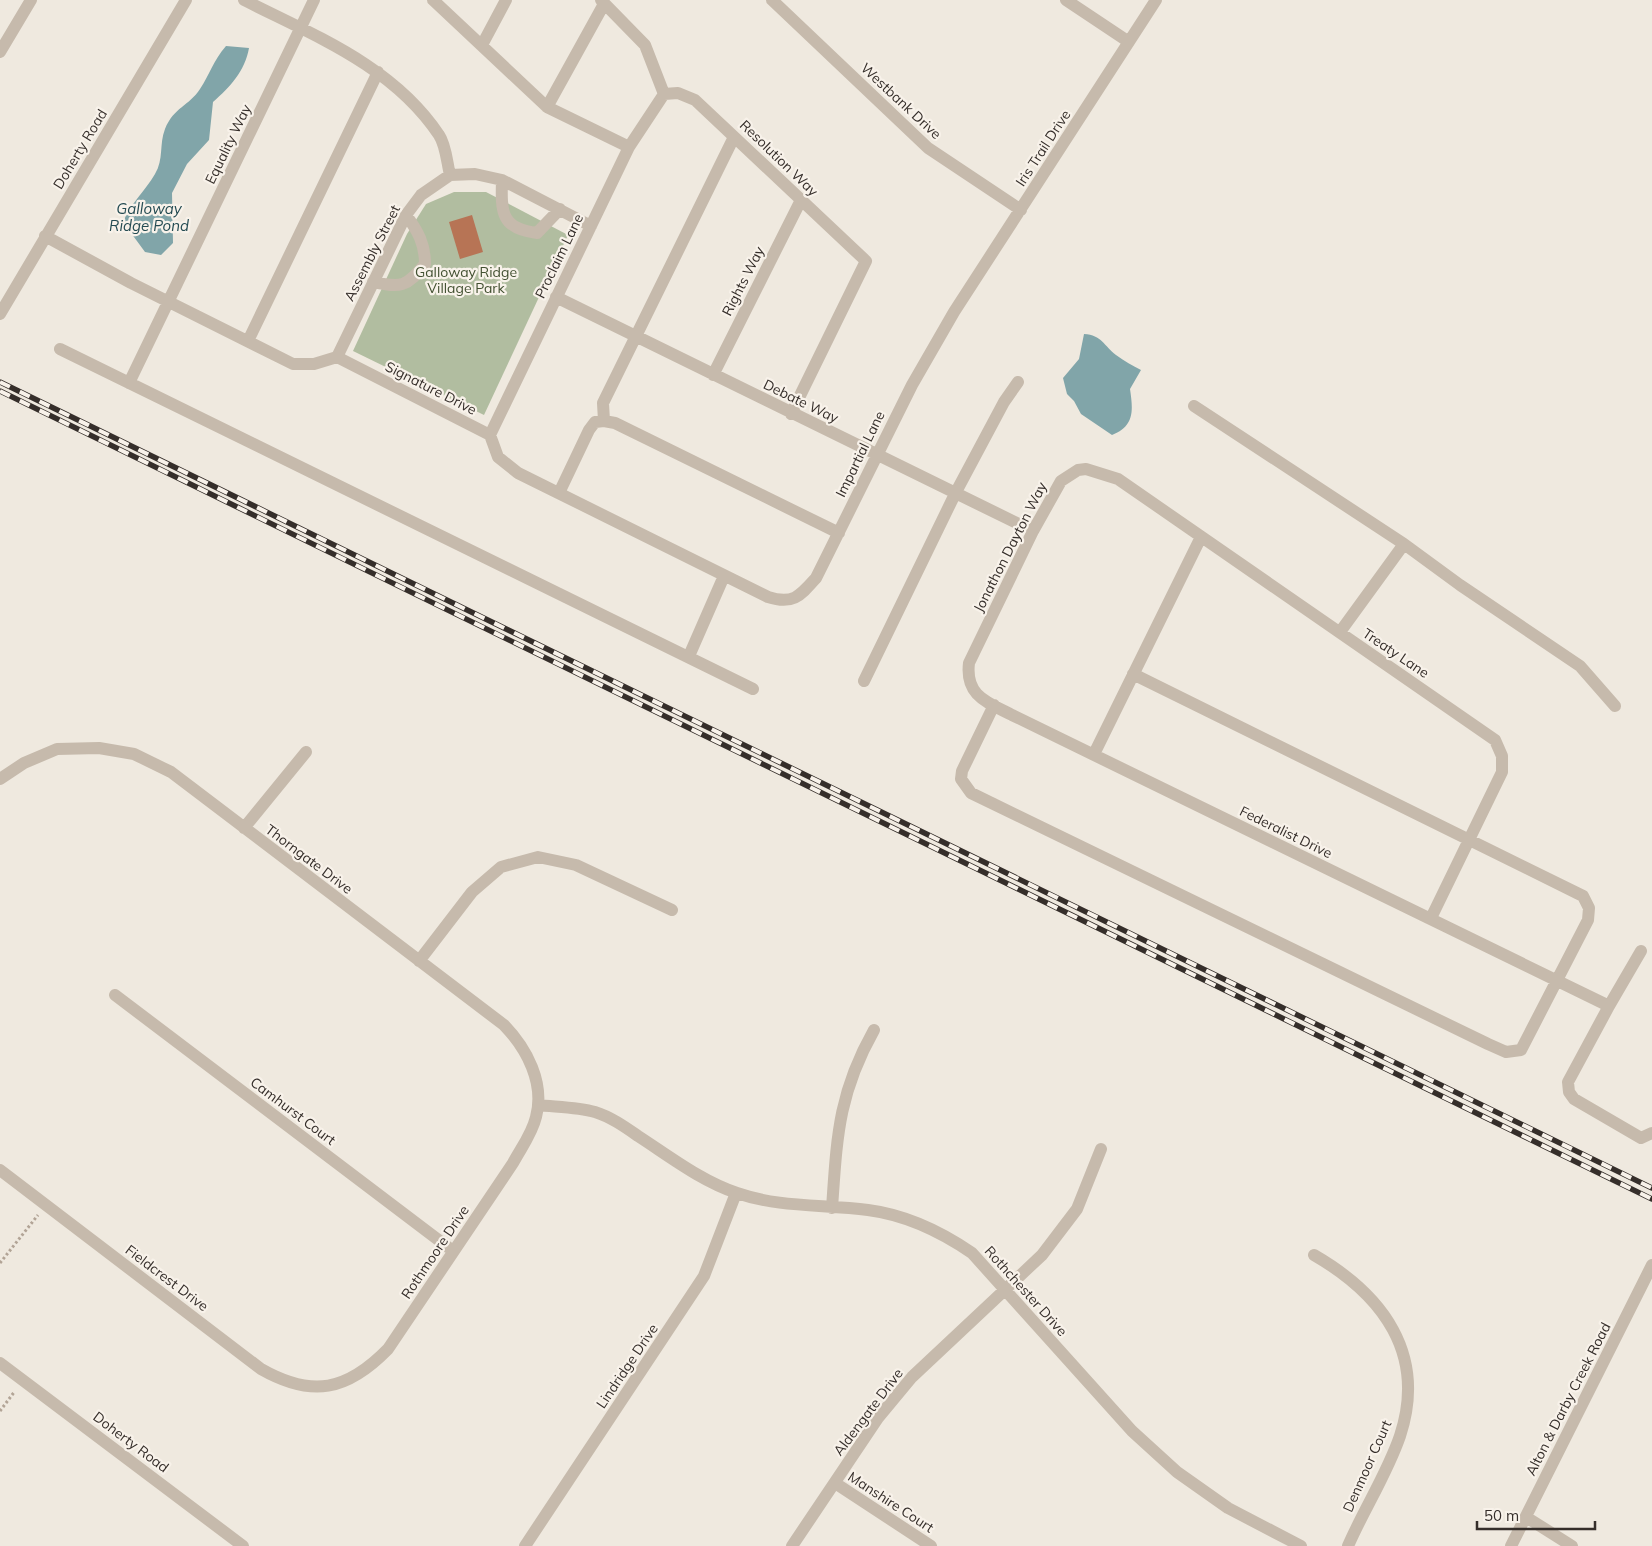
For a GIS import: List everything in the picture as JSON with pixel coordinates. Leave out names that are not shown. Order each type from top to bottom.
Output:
[{"type":"street","points":[[0,52],[31,0]]},
{"type":"street","name":"Doherty Road","points":[[0,314],[186,0]]},
{"type":"street","points":[[244,0],[356,57],[378,72],[417,109],[440,136],[450,175],[475,174],[502,180],[591,226]]},
{"type":"street","name":"Equality Way","points":[[129,383],[314,0]]},
{"type":"street","points":[[433,0],[547,107],[629,147]]},
{"type":"street","points":[[482,45],[506,0]]},
{"type":"street","name":"Westbank Drive","points":[[772,0],[928,148],[1020,210]]},
{"type":"street","points":[[1066,0],[1129,42]]},
{"type":"street","name":"Iris Trail Drive","points":[[954,312],[1156,0]]},
{"type":"street","points":[[547,107],[603,2],[645,45],[664,94]]},
{"type":"street","points":[[248,341],[378,72]]},
{"type":"street","name":"Resolution Way","points":[[664,94],[678,93],[696,100],[866,261],[791,414]]},
{"type":"street","name":"Proclaim Lane","points":[[490,436],[629,147],[664,94]]},
{"type":"street","points":[[604,421],[603,403],[734,137]]},
{"type":"street","name":"Assembly Street","points":[[336,357],[406,215],[420,194],[450,175]]},
{"type":"street","points":[[502,180],[501,205],[506,221],[520,231],[537,232],[560,210]]},
{"type":"street","name":"Rights Way","points":[[712,375],[801,200]]},
{"type":"street","points":[[373,282],[396,287],[412,281],[425,264],[425,250],[419,232],[406,215]]},
{"type":"street","points":[[45,236],[168,302],[293,364],[303,366],[336,357]]},
{"type":"street","name":"Debate Way","points":[[556,297],[791,414],[876,453],[1034,531]]},
{"type":"street","name":"Impartial Lane","points":[[724,576],[768,597],[787,601],[798,596],[816,578],[876,453],[954,312]]},
{"type":"street","points":[[60,348],[753,689]]},
{"type":"street","name":"Signature Drive","points":[[336,357],[490,436]]},
{"type":"street","points":[[864,681],[956,492],[1004,402],[1018,382]]},
{"type":"street","points":[[1194,406],[1404,544],[1580,666],[1615,706]]},
{"type":"street","points":[[559,494],[590,430],[596,422],[604,421],[615,423],[839,533]]},
{"type":"street","points":[[490,436],[493,449],[503,463],[559,494],[724,576],[689,656]]},
{"type":"street","name":"Jonathon Dayton Way","points":[[970,685],[969,663],[1034,531],[1061,481],[1070,473],[1078,470],[1094,470],[1118,479]]},
{"type":"street","name":"Treaty Lane","points":[[1118,479],[1495,740],[1502,756],[1502,772],[1431,918]]},
{"type":"street","points":[[1094,754],[1201,537]]},
{"type":"street","points":[[1340,632],[1404,544]]},
{"type":"street","points":[[994,705],[962,771],[961,779],[971,793],[1506,1052],[1521,1050],[1558,982],[1588,920],[1589,908],[1583,896],[1133,674]]},
{"type":"street","name":"Federalist Drive","points":[[970,685],[980,698],[1609,1006]]},
{"type":"street","name":"Thorngate Drive","points":[[0,779],[24,763],[57,749],[99,748],[134,754],[171,772],[504,1025],[528,1055],[534,1071],[538,1105]]},
{"type":"street","points":[[244,828],[306,752]]},
{"type":"street","points":[[419,961],[472,892],[501,867],[538,857],[576,865],[672,910]]},
{"type":"street","points":[[1641,951],[1568,1082],[1569,1092],[1574,1099],[1641,1138],[1652,1133]]},
{"type":"street","name":"Camhurst Court","points":[[115,995],[453,1251]]},
{"type":"street","points":[[832,1208],[838,1124],[846,1092],[859,1057],[874,1030]]},
{"type":"street","name":"Rothchester Drive","points":[[538,1105],[594,1112],[616,1121],[693,1171],[736,1193],[767,1202],[869,1210],[924,1224],[972,1253],[1132,1431],[1177,1472],[1228,1508],[1301,1546]]},
{"type":"street","name":"Rothmoore Drive","points":[[326,1387],[360,1375],[388,1349],[517,1155],[530,1133],[538,1105]]},
{"type":"street","name":"Aldengate Drive","points":[[792,1546],[878,1418],[912,1377],[1042,1255],[1077,1209],[1101,1149]]},
{"type":"street","name":"Fieldcrest Drive","points":[[0,1170],[261,1369],[292,1384],[326,1387]]},
{"type":"street","name":"Lindridge Drive","points":[[525,1546],[704,1276],[736,1193]]},
{"type":"street","name":"Denmoor Court","points":[[1314,1255],[1328,1263],[1375,1302],[1395,1330],[1407,1365],[1409,1384],[1408,1406],[1400,1436],[1348,1546]]},
{"type":"street","name":"Alton & Darby Creek Road","points":[[1511,1546],[1652,1265]]},
{"type":"street","name":"Doherty Road","points":[[0,1363],[243,1546]]},
{"type":"street","name":"Manshire Court","points":[[835,1483],[931,1546]]},
{"type":"street","points":[[1526,1517],[1572,1546]]},
{"type":"path","points":[[0,1263],[46,1204]]},
{"type":"path","points":[[0,1410],[23,1380]]},
{"type":"green space","name":"Galloway Ridge Village Park","points":[[454,192],[486,192],[568,235],[484,415],[353,351],[407,234],[426,204]]},
{"type":"water","name":"Galloway Ridge Pond","points":[[226,46],[249,48],[244,64],[231,84],[213,102],[209,140],[187,164],[172,193],[173,243],[161,255],[145,252],[123,222],[158,168],[163,135],[169,122],[177,111],[196,95]]},
{"type":"water","points":[[1084,334],[1095,336],[1116,355],[1141,370],[1130,389],[1132,410],[1129,422],[1120,431],[1112,435],[1081,414],[1074,401],[1067,394],[1063,378],[1079,359]]},
{"type":"building","points":[[472,215],[483,252],[460,259],[449,222]]},
{"type":"railway","points":[[0,382],[1652,1188]]},
{"type":"railway","points":[[0,391],[1652,1199]]}]
